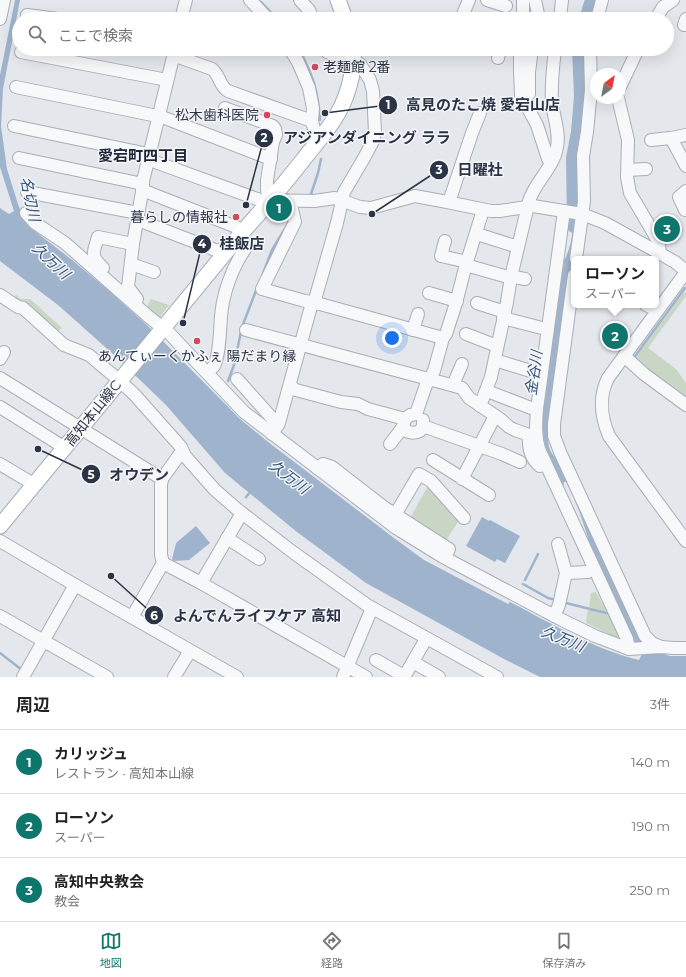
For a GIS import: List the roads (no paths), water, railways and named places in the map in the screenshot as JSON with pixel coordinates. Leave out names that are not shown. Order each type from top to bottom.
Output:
[{"type":"main road","points":[[338,0],[342,12]]},
{"type":"main road","name":"高知本山線C","points":[[0,526],[318,142],[333,122],[343,103],[348,89],[354,56]]},
{"type":"street","points":[[183,12],[186,0]]},
{"type":"street","points":[[250,0],[261,12]]},
{"type":"street","points":[[300,0],[310,12]]},
{"type":"street","points":[[464,12],[469,0]]},
{"type":"street","points":[[487,0],[506,6]]},
{"type":"street","points":[[523,0],[523,12]]},
{"type":"street","points":[[535,0],[538,12]]},
{"type":"street","points":[[561,12],[562,0]]},
{"type":"street","points":[[599,12],[602,0]]},
{"type":"street","points":[[661,12],[672,0]]},
{"type":"street","points":[[42,56],[167,80]]},
{"type":"street","points":[[148,316],[145,308],[128,287],[133,244],[148,157],[173,56]]},
{"type":"street","points":[[183,56],[212,69],[217,74],[222,87],[228,91],[312,121]]},
{"type":"street","points":[[294,56],[309,88],[313,108],[312,121],[318,142]]},
{"type":"street","points":[[275,430],[290,386],[310,310],[341,210],[344,192],[373,141],[375,132],[373,91],[363,69],[355,56]]},
{"type":"street","points":[[520,56],[521,95],[537,125],[548,160],[551,163]]},
{"type":"street","points":[[531,56],[528,85],[529,102],[533,116]]},
{"type":"street","points":[[480,406],[487,391],[495,360],[511,277],[531,194],[551,163],[557,148],[558,140],[552,103],[555,56]]},
{"type":"street","points":[[591,56],[592,68]]},
{"type":"street","points":[[626,74],[635,56]]},
{"type":"street","points":[[16,87],[159,116],[271,159]]},
{"type":"street","points":[[542,462],[536,439],[535,427],[573,212],[584,201],[583,156],[591,104]]},
{"type":"street","points":[[619,104],[628,140],[630,193],[657,239],[660,253]]},
{"type":"street","points":[[225,108],[272,126],[275,129],[276,135],[273,142],[267,180],[267,191],[271,200]]},
{"type":"street","points":[[449,202],[480,113]]},
{"type":"street","points":[[14,126],[148,157],[260,200],[271,200],[292,211],[295,222],[262,289],[443,338]]},
{"type":"street","points":[[651,140],[686,135]]},
{"type":"street","points":[[670,138],[686,166]]},
{"type":"street","points":[[19,158],[143,187],[240,235],[245,250],[236,262],[224,296],[221,317],[221,333],[217,354],[214,365],[208,373]]},
{"type":"street","points":[[628,170],[646,168]]},
{"type":"street","points":[[685,210],[679,197],[686,190]]},
{"type":"street","points":[[27,192],[138,216],[218,251],[240,235]]},
{"type":"street","points":[[292,211],[309,201],[335,198],[360,207],[371,208],[415,196],[500,212],[528,206],[573,212],[605,223],[676,262],[686,271],[659,307]]},
{"type":"street","points":[[416,414],[434,371],[443,338],[446,334],[457,301],[466,263],[477,234],[483,210]]},
{"type":"street","points":[[573,212],[576,256]]},
{"type":"street","points":[[26,213],[35,223],[65,243],[116,287],[162,330],[180,342],[244,412],[275,430]]},
{"type":"street","points":[[477,234],[518,247]]},
{"type":"street","points":[[116,287],[108,272],[94,259],[93,255],[98,237],[133,244]]},
{"type":"street","points":[[445,241],[441,256],[463,261],[469,266],[525,280]]},
{"type":"street","points":[[131,264],[154,272]]},
{"type":"street","points":[[429,293],[457,301]]},
{"type":"street","points":[[0,295],[18,307],[23,308],[64,345],[89,355],[122,377],[134,394],[215,490],[294,553],[372,608],[426,638],[475,672],[497,677]]},
{"type":"street","points":[[571,297],[554,424],[554,436],[645,636],[657,647]]},
{"type":"street","points":[[477,303],[504,315],[542,328]]},
{"type":"street","points":[[653,308],[657,310],[608,378],[603,388],[602,411],[609,436],[686,541]]},
{"type":"street","points":[[413,330],[418,314]]},
{"type":"street","points":[[246,330],[454,385],[462,388],[469,398],[515,430],[527,434],[542,462],[631,649]]},
{"type":"street","points":[[466,334],[497,346]]},
{"type":"street","points":[[624,356],[644,374],[686,405]]},
{"type":"street","points":[[495,360],[537,373]]},
{"type":"street","points":[[454,385],[462,364]]},
{"type":"street","points":[[0,378],[162,479]]},
{"type":"street","points":[[232,399],[241,383],[275,430],[317,468],[396,528],[445,557],[558,607],[595,636],[631,649],[657,647],[686,648]]},
{"type":"street","points":[[290,386],[296,390],[341,402],[358,404],[404,423]]},
{"type":"street","points":[[487,391],[531,408]]},
{"type":"street","points":[[0,407],[64,448]]},
{"type":"street","points":[[390,444],[404,423],[410,415],[416,414],[422,419],[423,426],[419,432],[411,432],[406,431],[404,423]]},
{"type":"street","points":[[462,479],[495,416]]},
{"type":"street","points":[[423,426],[520,462]]},
{"type":"street","points":[[132,617],[162,563],[162,479],[182,451]]},
{"type":"street","points":[[433,460],[489,495]]},
{"type":"street","points":[[0,464],[35,484]]},
{"type":"street","points":[[317,468],[323,464],[332,467],[395,515],[449,549],[445,557]]},
{"type":"street","points":[[395,515],[417,473],[432,481],[464,518]]},
{"type":"street","points":[[201,583],[242,513]]},
{"type":"street","points":[[227,538],[259,559]]},
{"type":"street","points":[[0,541],[237,677]]},
{"type":"street","points":[[558,544],[566,573],[558,607]]},
{"type":"street","points":[[162,563],[201,583],[346,672],[366,677]]},
{"type":"street","points":[[566,573],[588,572]]},
{"type":"street","points":[[23,677],[75,585]]},
{"type":"street","points":[[346,672],[372,608]]},
{"type":"street","points":[[0,616],[108,677]]},
{"type":"street","points":[[376,660],[404,677],[426,638]]},
{"type":"street","points":[[174,677],[190,651]]},
{"type":"street","points":[[413,662],[439,677]]},
{"type":"water","points":[[15,0],[20,0],[18,12],[13,12]]},
{"type":"water","name":"久万川","points":[[12,15],[12,42],[3,89],[1,126],[7,169],[18,204],[28,226],[107,289],[149,327],[240,419],[424,560],[508,604],[510,602],[589,642],[639,660],[642,654],[630,634],[587,539],[588,538],[581,517],[570,489],[566,482],[564,482],[563,488],[551,463],[544,440],[542,421],[562,267],[564,265],[563,258],[565,259],[572,238],[570,218],[576,216],[548,436],[549,448],[556,458],[656,651],[670,656],[686,656],[686,677],[540,677],[504,659],[366,583],[297,532],[225,473],[166,405],[113,354],[58,305],[0,261],[0,208],[9,214],[14,211],[0,167],[0,75]]},
{"type":"water","points":[[482,517],[520,536],[505,563],[497,559],[495,562],[466,546]]},
{"type":"water","points":[[196,526],[210,543],[189,560],[174,561],[172,559],[176,543]]},
{"type":"waterway","name":"金谷川","points":[[588,12],[592,0]]},
{"type":"waterway","points":[[261,2],[270,12]]},
{"type":"waterway","points":[[302,56],[314,83],[318,100],[320,120]]},
{"type":"waterway","name":"金谷川","points":[[574,226],[573,158],[578,132],[581,96],[579,56]]},
{"type":"waterway","points":[[310,197],[321,159]]},
{"type":"waterway","points":[[262,276],[272,250],[289,222]]},
{"type":"waterway","points":[[228,381],[234,365],[242,327],[257,288]]},
{"type":"waterway","points":[[633,359],[685,288]]},
{"type":"waterway","points":[[246,497],[251,491]]},
{"type":"waterway","points":[[525,580],[538,554]]},
{"type":"waterway","points":[[523,584],[548,598],[556,600]]},
{"type":"waterway","points":[[562,602],[610,614]]},
{"type":"waterway","points":[[0,653],[22,670],[21,671]]},
{"type":"place","name":"老麺館 2番","points":[[315,67]]},
{"type":"place","name":"高見のたこ焼 愛宕山店","points":[[325,113]]},
{"type":"place","name":"松木歯科医院","points":[[267,115]]},
{"type":"place","name":"アジアンダイニング ララ","points":[[246,205]]},
{"type":"place","name":"カリッジュ","points":[[279,208]]},
{"type":"place","name":"日曜社","points":[[372,214]]},
{"type":"place","name":"暮らしの情報社","points":[[236,217]]},
{"type":"place","name":"高知中央教会","points":[[667,229]]},
{"type":"place","name":"桂飯店","points":[[183,323]]},
{"type":"place","name":"ローソン","points":[[615,336]]},
{"type":"place","name":"あんてぃーくかふぇ 陽だまり縁","points":[[197,341]]},
{"type":"place","name":"オウデン","points":[[38,449]]},
{"type":"place","name":"よんでんライフケア 高知","points":[[111,576]]},
{"type":"district","name":"愛宕町四丁目","points":[[143,156]]},
{"type":"water label","name":"名切川","points":[[30,199]]}]
